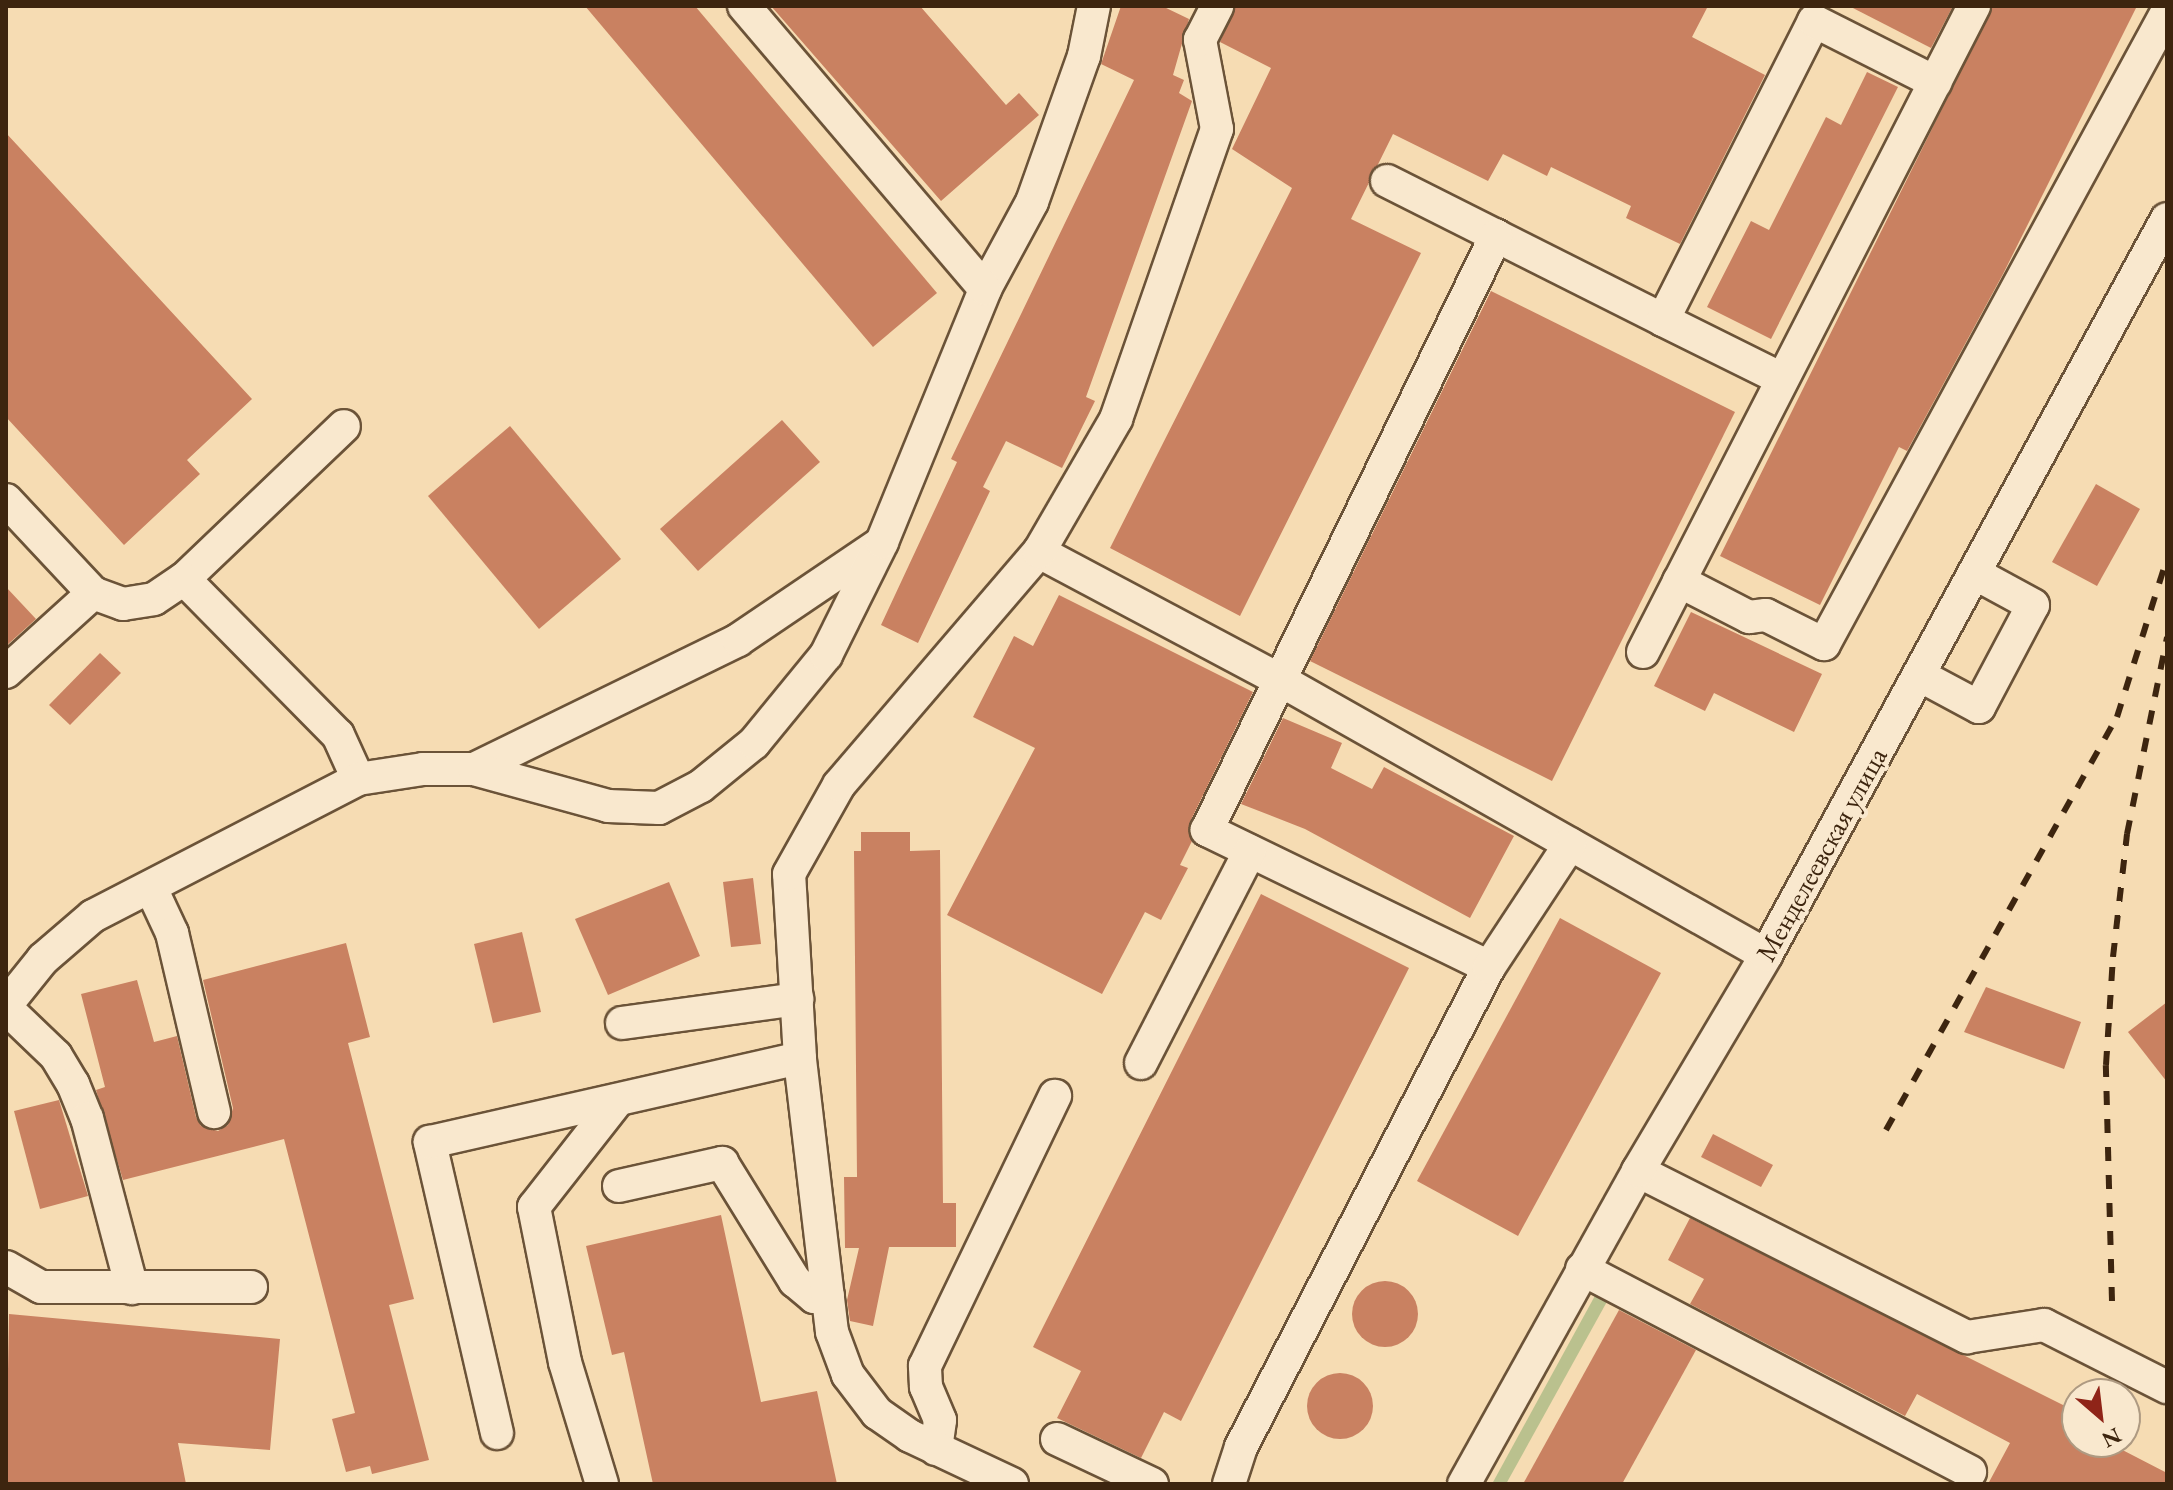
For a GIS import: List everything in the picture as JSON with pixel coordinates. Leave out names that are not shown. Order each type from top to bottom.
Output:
[{"type":"street","points":[[744,6],[985,289]]},
{"type":"street","points":[[132,1288],[87,1118],[73,1084],[56,1056],[6,1006],[43,959],[93,916],[358,779],[423,769],[474,769],[608,806],[659,808],[701,786],[754,743],[826,655],[882,542],[985,289],[1032,202],[1084,56],[1094,6]]},
{"type":"street","points":[[1012,1484],[936,1449],[877,1413],[848,1375],[832,1332],[800,1058],[789,874],[839,785],[1039,552],[1116,419],[1217,129],[1200,40],[1217,6]]},
{"type":"street","points":[[1643,652],[1974,6]]},
{"type":"street","points":[[1679,581],[1749,617],[1766,615],[1824,644],[2167,12]]},
{"type":"street","points":[[1663,320],[1814,14],[1935,82]]},
{"type":"street","points":[[1387,181],[1782,379]]},
{"type":"street","name":"Менделеевская улица","points":[[1464,1484],[1582,1269],[1766,955],[2167,219]]},
{"type":"street","points":[[1489,967],[1207,830],[1496,236]]},
{"type":"street","points":[[6,500],[93,593],[123,604],[154,599],[184,579],[344,426]]},
{"type":"street","points":[[474,769],[738,640],[882,542]]},
{"type":"street","points":[[1039,552],[1280,680],[1766,955]]},
{"type":"street","points":[[1919,675],[1979,707],[2033,605],[1974,573]]},
{"type":"street","points":[[184,579],[338,735],[358,779]]},
{"type":"street","points":[[6,672],[93,593]]},
{"type":"street","points":[[1229,1484],[1241,1447],[1489,967],[1570,844]]},
{"type":"street","points":[[1141,1063],[1250,851]]},
{"type":"street","points":[[151,888],[172,933],[214,1112]]},
{"type":"street","points":[[622,1023],[797,999]]},
{"type":"street","points":[[497,1433],[430,1142],[800,1058]]},
{"type":"street","points":[[936,1449],[940,1420],[926,1387],[925,1366],[1055,1096]]},
{"type":"street","points":[[602,1484],[565,1362],[534,1207],[618,1100]]},
{"type":"street","points":[[619,1186],[722,1163],[795,1281],[814,1297],[828,1296]]},
{"type":"street","points":[[1638,1171],[1967,1337],[2044,1325],[2167,1387]]},
{"type":"street","points":[[6,1267],[41,1287],[251,1287]]},
{"type":"street","points":[[1582,1269],[1970,1472]]},
{"type":"street","points":[[1057,1439],[1152,1484]]},
{"type":"green space","points":[[1597,1292],[1609,1298],[1506,1484],[1492,1484]]},
{"type":"building","points":[[585,6],[695,6],[937,293],[873,347]]},
{"type":"building","points":[[771,6],[920,6],[1006,105],[1019,93],[1039,115],[941,201]]},
{"type":"building","points":[[1121,6],[1162,6],[1189,19],[1173,75],[1184,80],[1179,93],[1192,101],[1086,397],[1095,401],[1062,468],[1006,441],[983,487],[990,491],[918,643],[881,625],[957,462],[951,459],[1134,80],[1101,64]]},
{"type":"building","points":[[1236,6],[1708,6],[1692,37],[1765,75],[1680,244],[1626,218],[1631,206],[1551,167],[1547,176],[1503,154],[1488,181],[1393,134],[1351,219],[1421,253],[1240,616],[1110,548],[1292,188],[1232,149],[1271,68],[1220,42]]},
{"type":"building","points":[[1849,6],[1953,6],[1931,48]]},
{"type":"building","points":[[1993,6],[2137,6],[2003,274],[1907,451],[1899,447],[1820,605],[1720,556]]},
{"type":"building","points":[[1867,72],[1898,87],[1771,339],[1707,307],[1751,221],[1769,230],[1826,117],[1841,125]]},
{"type":"building","points":[[6,133],[252,399],[187,460],[200,474],[124,545],[6,417]]},
{"type":"building","points":[[1491,291],[1735,412],[1552,781],[1310,661]]},
{"type":"building","points":[[782,420],[820,462],[698,571],[660,529]]},
{"type":"building","points":[[510,426],[621,559],[539,629],[428,496]]},
{"type":"building","points":[[2096,484],[2140,509],[2097,586],[2052,562]]},
{"type":"building","points":[[6,587],[36,619],[6,646]]},
{"type":"building","points":[[1059,595],[1253,692],[1190,822],[1192,841],[1180,865],[1188,868],[1161,920],[1145,912],[1102,994],[947,915],[1035,748],[973,717],[1014,636],[1033,646]]},
{"type":"building","points":[[1691,612],[1822,674],[1794,732],[1714,693],[1705,711],[1654,686]]},
{"type":"building","points":[[100,653],[121,673],[70,725],[49,705]]},
{"type":"building","points":[[1283,718],[1342,743],[1331,768],[1372,789],[1384,767],[1514,836],[1470,918],[1305,829],[1241,804]]},
{"type":"building","points":[[861,832],[910,832],[910,851],[940,850],[943,1203],[956,1203],[956,1247],[889,1247],[873,1326],[850,1321],[847,1300],[859,1248],[845,1248],[844,1177],[857,1177],[854,851],[861,851]]},
{"type":"building","points":[[753,878],[761,944],[731,947],[723,882]]},
{"type":"building","points":[[669,882],[700,956],[608,995],[575,919]]},
{"type":"building","points":[[1261,894],[1409,968],[1181,1421],[1164,1412],[1141,1458],[1057,1418],[1081,1371],[1033,1347]]},
{"type":"building","points":[[1560,918],[1661,973],[1518,1236],[1417,1181]]},
{"type":"building","points":[[522,932],[541,1012],[493,1023],[474,944]]},
{"type":"building","points":[[346,943],[370,1037],[348,1043],[414,1299],[389,1305],[429,1460],[372,1474],[370,1466],[346,1472],[332,1419],[355,1413],[284,1139],[123,1180],[96,1090],[105,1087],[81,994],[137,980],[154,1042],[177,1036],[196,1117],[201,1126],[218,1131],[228,1125],[233,1108],[203,980]]},
{"type":"building","points":[[1986,987],[2081,1022],[2064,1069],[1964,1032]]},
{"type":"building","points":[[2167,1002],[2167,1082],[2128,1032]]},
{"type":"building","points":[[59,1100],[88,1196],[40,1209],[14,1111]]},
{"type":"building","points":[[1713,1134],[1773,1165],[1761,1187],[1701,1157]]},
{"type":"building","points":[[721,1215],[761,1402],[817,1391],[837,1484],[653,1484],[624,1352],[612,1355],[586,1246]]},
{"type":"building","points":[[1690,1218],[2061,1404],[2061,1458],[2138,1458],[2167,1473],[2167,1484],[1988,1484],[2010,1443],[1917,1394],[1905,1416],[1690,1304],[1704,1279],[1668,1260]]},
{"type":"building","points":[[1385,1281],[1398,1284],[1408,1291],[1415,1301],[1418,1314],[1415,1327],[1408,1337],[1398,1344],[1385,1347],[1372,1344],[1362,1337],[1355,1327],[1352,1314],[1355,1301],[1362,1291],[1372,1284]]},
{"type":"building","points":[[1619,1310],[1696,1350],[1622,1484],[1523,1484]]},
{"type":"building","points":[[9,1314],[280,1339],[270,1450],[178,1443],[186,1484],[6,1482]]},
{"type":"building","points":[[1340,1373],[1353,1376],[1363,1383],[1370,1393],[1373,1406],[1370,1419],[1363,1429],[1353,1436],[1340,1439],[1327,1436],[1317,1429],[1310,1419],[1307,1406],[1310,1393],[1317,1383],[1327,1376]]},
{"type":"railway","points":[[1886,1130],[2117,717],[2167,558]]},
{"type":"railway","points":[[2112,1301],[2106,1065],[2113,957],[2127,834],[2167,637]]}]
